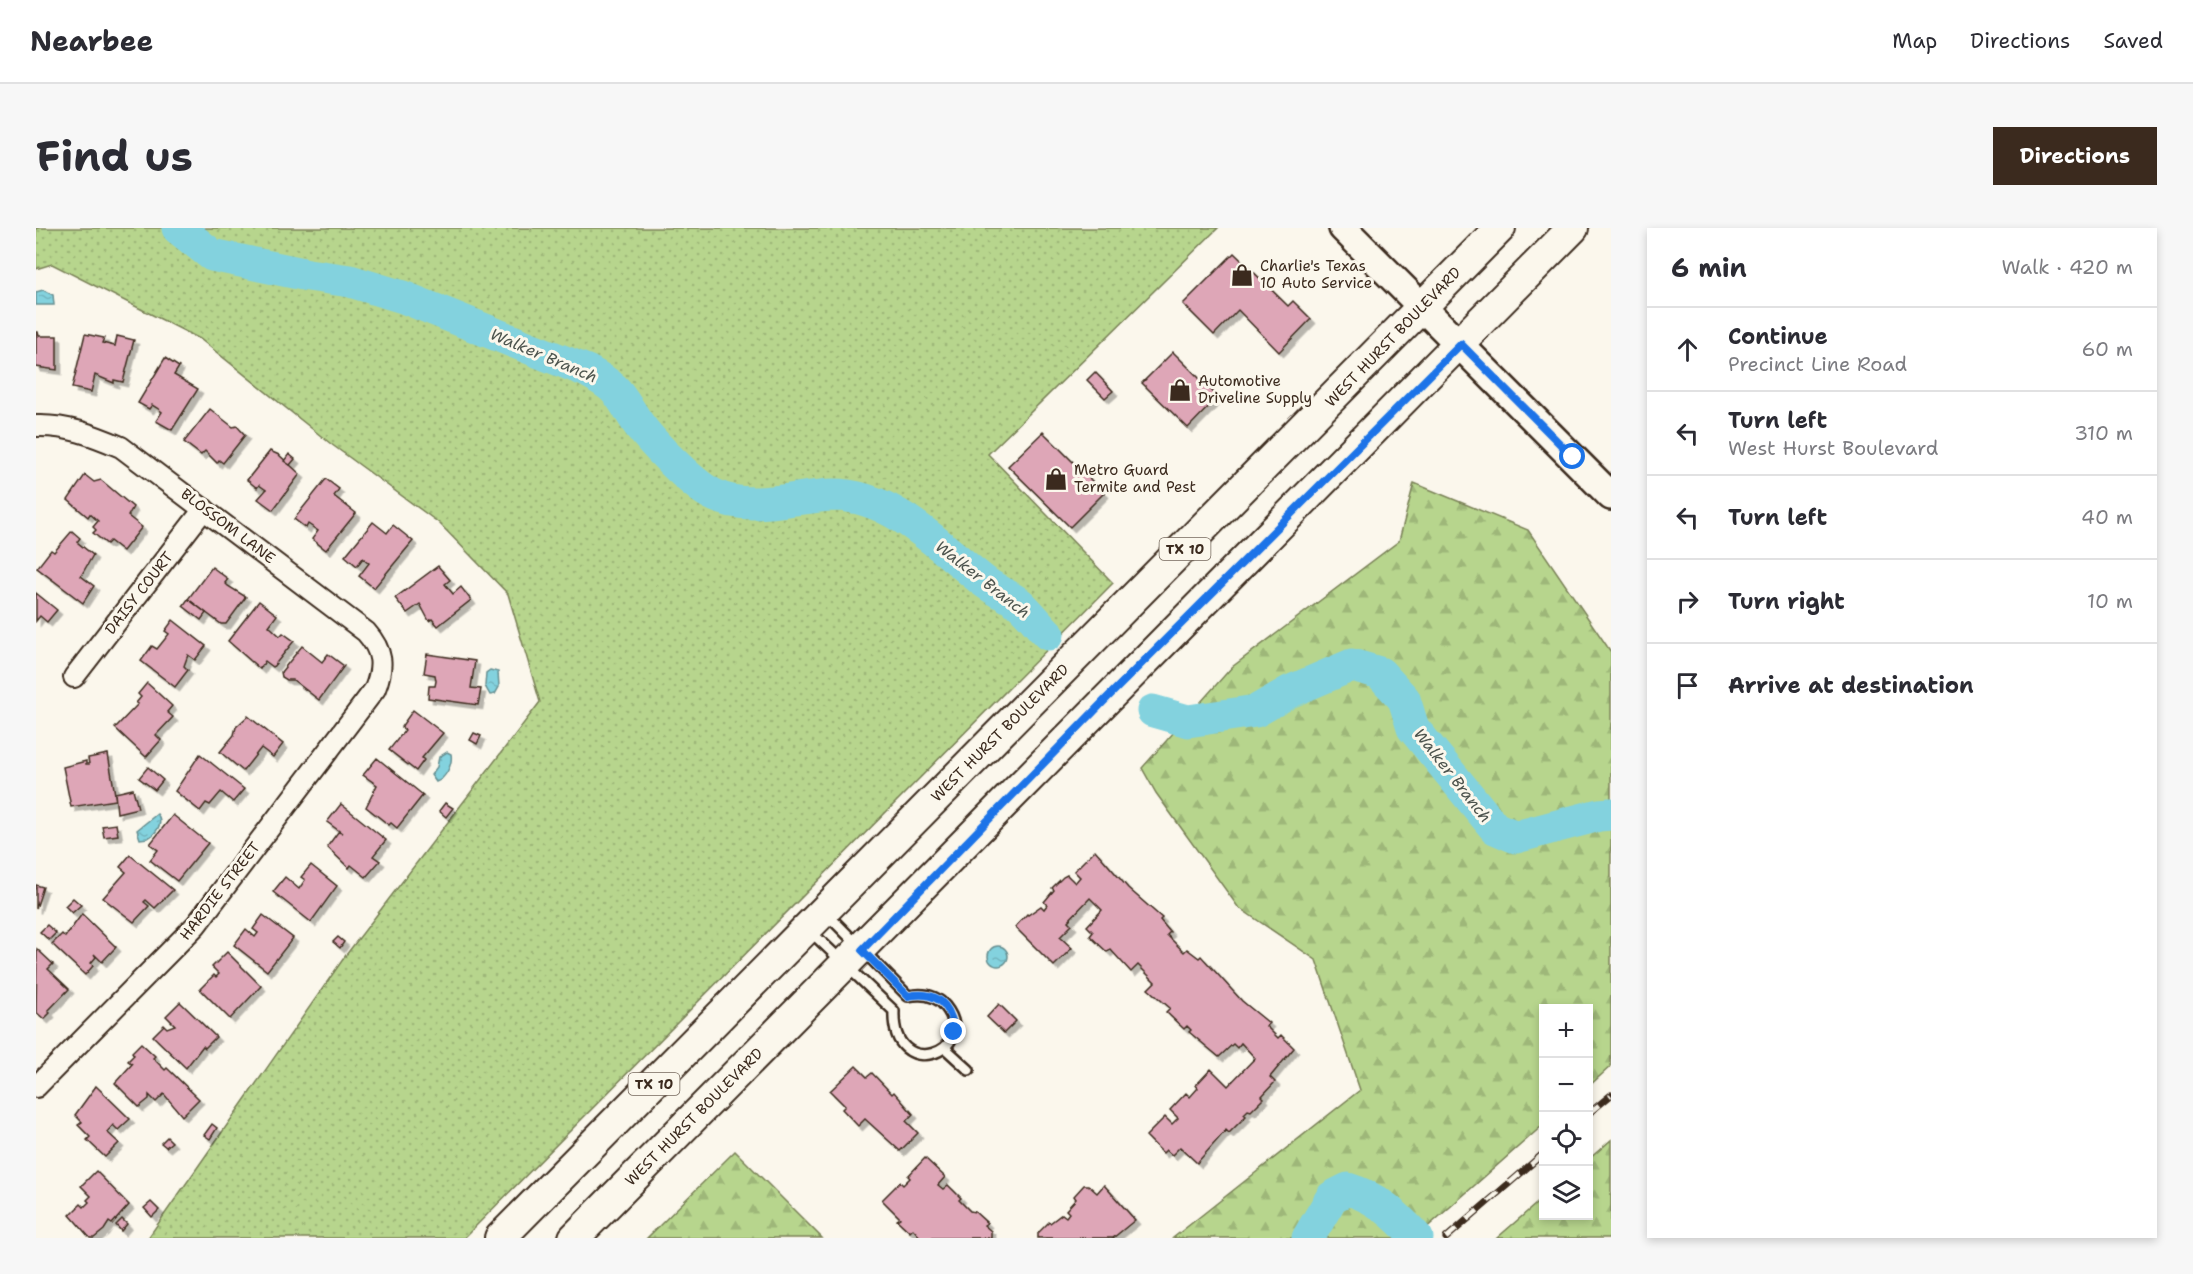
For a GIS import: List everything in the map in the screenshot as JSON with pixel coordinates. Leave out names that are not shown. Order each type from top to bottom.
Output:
[{"type":"main road","points":[[1343,228],[1611,496]]},
{"type":"main road","name":"WEST HURST BOULEVARD","points":[[501,1238],[1500,228]]},
{"type":"main road","name":"WEST HURST BOULEVARD","points":[[574,1238],[854,958],[1107,698],[1461,344],[1572,228]]},
{"type":"street","name":"BLOSSOM LANE","points":[[36,426],[62,426],[88,433],[121,447],[366,632],[377,645],[382,658],[381,675]]},
{"type":"street","name":"DAISY COURT","points":[[74,677],[204,508]]},
{"type":"street","name":"HARDIE STREET","points":[[36,1087],[196,925],[375,689],[381,675]]},
{"type":"lane","points":[[816,920],[854,958],[894,1011]]},
{"type":"lane","points":[[816,920],[854,958],[908,996]]},
{"type":"lane","points":[[922,993],[940,1000],[952,1014],[954,1032],[945,1048],[928,1055],[914,1054],[900,1044],[893,1029],[894,1011],[908,996],[922,993]]},
{"type":"lane","points":[[945,1048],[969,1070]]},
{"type":"green space","points":[[36,228],[1218,228],[988,454],[1113,583],[464,1238],[148,1238],[346,955],[540,702],[508,594],[439,523],[331,444],[200,339],[52,264],[36,269]]},
{"type":"green space","points":[[1414,483],[1528,530],[1611,652],[1611,1066],[1593,1082],[1593,1004],[1539,1004],[1539,1129],[1415,1238],[1173,1238],[1360,1090],[1316,960],[1238,907],[1156,793],[1142,768],[1232,667],[1399,541]]},
{"type":"green space","points":[[1611,1140],[1611,1238],[1497,1238],[1539,1201],[1539,1220],[1593,1220],[1593,1156]]},
{"type":"green space","points":[[735,1151],[822,1238],[647,1238]]},
{"type":"water","points":[[43,290],[53,295],[54,305],[36,305],[36,292]]},
{"type":"water","points":[[490,670],[498,672],[499,687],[495,694],[490,695],[485,686],[486,673]]},
{"type":"water","points":[[447,752],[451,754],[450,767],[445,775],[436,782],[431,775],[437,767],[439,757]]},
{"type":"water","points":[[157,814],[160,824],[157,830],[148,838],[140,839],[137,830]]},
{"type":"water","points":[[998,946],[1005,949],[1008,956],[1005,963],[998,966],[991,963],[988,956],[991,949]]},
{"type":"building","points":[[1234,253],[1288,306],[1293,301],[1311,319],[1279,352],[1238,310],[1214,335],[1183,304]]},
{"type":"building","points":[[36,332],[39,336],[57,336],[57,370],[36,367]]},
{"type":"building","points":[[85,334],[104,338],[102,343],[115,346],[117,336],[134,340],[123,382],[114,380],[114,383],[95,375],[91,392],[72,388]]},
{"type":"building","name":"Automotive Driveline Supply","points":[[1173,352],[1218,397],[1188,428],[1142,383]]},
{"type":"building","points":[[165,358],[179,367],[174,375],[198,389],[172,430],[156,421],[162,412],[157,408],[152,405],[149,409],[138,403]]},
{"type":"building","points":[[1095,372],[1113,391],[1105,398],[1087,380]]},
{"type":"building","points":[[210,409],[233,427],[237,426],[245,435],[223,463],[219,460],[217,463],[205,451],[201,455],[184,442]]},
{"type":"building","name":"Metro Guard Termite and Pest","points":[[1043,432],[1104,493],[1070,527],[1008,466]]},
{"type":"building","points":[[270,451],[279,455],[300,474],[273,510],[258,499],[266,490],[259,485],[257,488],[247,480]]},
{"type":"building","points":[[289,454],[295,459],[290,465],[284,461]]},
{"type":"building","points":[[85,475],[94,482],[101,480],[133,507],[128,516],[142,527],[123,551],[110,541],[107,544],[93,533],[96,530],[93,527],[98,521],[90,514],[88,517],[68,500]]},
{"type":"building","points":[[326,479],[339,489],[334,496],[356,513],[326,550],[312,539],[318,531],[308,524],[306,528],[294,519]]},
{"type":"building","points":[[373,522],[387,533],[393,525],[413,541],[374,588],[359,576],[369,563],[363,558],[357,566],[345,556]]},
{"type":"building","points":[[72,531],[80,538],[77,542],[93,555],[81,576],[94,586],[83,603],[37,568],[51,550],[54,552]]},
{"type":"building","points":[[438,566],[450,580],[445,584],[453,594],[461,587],[471,600],[438,626],[432,619],[429,621],[420,604],[407,613],[395,598]]},
{"type":"building","points":[[212,567],[228,579],[225,583],[228,586],[246,597],[226,624],[221,624],[188,599]]},
{"type":"building","points":[[36,593],[57,610],[47,622],[40,616],[36,621]]},
{"type":"building","points":[[188,599],[206,613],[201,620],[183,606]]},
{"type":"building","points":[[259,601],[277,615],[269,626],[280,636],[283,633],[294,641],[273,667],[265,661],[260,669],[228,641]]},
{"type":"building","points":[[173,620],[206,646],[195,660],[188,655],[184,666],[188,670],[175,687],[141,661],[152,646],[157,649],[169,634],[165,631]]},
{"type":"building","points":[[302,646],[322,662],[328,654],[344,666],[319,700],[293,680],[282,677],[281,672]]},
{"type":"building","points":[[427,654],[475,661],[471,688],[481,689],[478,705],[428,698],[429,686],[435,686],[436,681],[435,675],[424,673]]},
{"type":"building","points":[[147,683],[172,706],[167,712],[173,717],[156,735],[161,740],[146,757],[115,728],[138,704],[136,703],[141,697],[138,694]]},
{"type":"building","points":[[413,710],[443,733],[422,758],[424,760],[416,771],[389,750],[405,730],[401,727]]},
{"type":"building","points":[[248,716],[283,744],[273,757],[261,748],[243,771],[220,752],[234,735],[236,727]]},
{"type":"building","points":[[474,733],[481,736],[477,744],[470,740]]},
{"type":"building","points":[[108,754],[116,800],[71,807],[63,767],[86,761],[86,764],[89,764],[88,758]]},
{"type":"building","points":[[200,754],[244,789],[233,802],[221,792],[210,805],[206,803],[200,811],[175,791]]},
{"type":"building","points":[[377,758],[423,795],[397,828],[391,823],[389,825],[366,807],[377,785],[363,775]]},
{"type":"building","points":[[148,767],[163,780],[155,790],[139,778]]},
{"type":"building","points":[[133,789],[138,808],[117,813],[115,793]]},
{"type":"building","points":[[445,803],[453,808],[446,817],[439,811]]},
{"type":"building","points":[[341,804],[386,840],[373,856],[380,861],[366,877],[351,865],[349,868],[327,847],[338,832],[342,833],[327,822]]},
{"type":"building","points":[[173,815],[208,843],[177,881],[150,860],[158,850],[150,844]]},
{"type":"building","points":[[116,824],[118,835],[104,837],[102,826]]},
{"type":"building","points":[[1095,850],[1128,888],[1162,918],[1160,920],[1170,932],[1167,935],[1184,952],[1187,949],[1199,958],[1201,956],[1242,1001],[1269,1023],[1266,1026],[1278,1038],[1281,1035],[1294,1048],[1270,1077],[1275,1082],[1262,1096],[1264,1098],[1251,1111],[1248,1110],[1244,1114],[1246,1116],[1229,1133],[1226,1130],[1197,1163],[1180,1147],[1172,1155],[1166,1150],[1163,1153],[1146,1136],[1165,1117],[1172,1124],[1178,1118],[1170,1110],[1186,1093],[1190,1097],[1198,1088],[1196,1085],[1211,1069],[1228,1086],[1255,1058],[1241,1043],[1237,1048],[1233,1044],[1219,1057],[1189,1032],[1191,1030],[1187,1026],[1184,1029],[1166,1012],[1170,1008],[1148,989],[1155,982],[1138,965],[1131,972],[1110,949],[1107,952],[1090,936],[1093,932],[1087,926],[1102,910],[1090,898],[1068,921],[1072,925],[1060,937],[1072,948],[1054,966],[1015,927],[1027,914],[1041,906],[1044,909],[1047,905],[1044,902],[1054,890],[1052,888],[1063,877],[1067,875],[1075,883],[1080,877],[1074,871]]},
{"type":"building","points":[[130,855],[173,890],[155,908],[146,900],[144,902],[149,906],[134,922],[103,898],[126,872],[120,867]]},
{"type":"building","points":[[311,865],[337,886],[311,922],[273,892],[285,877],[299,889],[305,880],[301,877]]},
{"type":"building","points":[[36,885],[43,887],[36,909]]},
{"type":"building","points":[[73,898],[81,905],[72,913],[65,906]]},
{"type":"building","points":[[82,914],[116,947],[102,962],[94,954],[96,957],[91,963],[93,966],[85,975],[52,944],[62,934],[65,937]]},
{"type":"building","points":[[263,915],[293,938],[267,971],[234,945],[246,929],[255,937],[258,933],[253,929]]},
{"type":"building","points":[[47,925],[56,933],[49,940],[40,932]]},
{"type":"building","points":[[338,937],[344,942],[340,948],[333,942]]},
{"type":"building","points":[[37,949],[53,964],[48,969],[69,989],[48,1011],[50,1013],[44,1019],[36,1012]]},
{"type":"building","points":[[227,952],[261,986],[230,1019],[200,989],[214,975],[216,977],[219,974],[212,967]]},
{"type":"building","points":[[180,1002],[216,1037],[205,1048],[203,1046],[186,1068],[153,1036],[164,1025],[167,1028],[175,1025],[166,1016]]},
{"type":"building","points":[[999,1004],[1016,1021],[1004,1033],[987,1017]]},
{"type":"building","points":[[141,1043],[155,1056],[153,1058],[165,1070],[167,1068],[199,1099],[182,1116],[164,1094],[156,1102],[149,1095],[149,1099],[139,1107],[115,1083],[132,1064],[128,1061],[134,1055],[132,1052]]},
{"type":"building","points":[[856,1066],[867,1077],[872,1073],[892,1094],[894,1092],[913,1114],[906,1121],[918,1133],[900,1151],[865,1119],[858,1126],[842,1109],[845,1106],[830,1091]]},
{"type":"building","points":[[96,1086],[130,1119],[118,1130],[113,1125],[107,1132],[119,1143],[105,1157],[87,1140],[90,1137],[78,1125],[82,1122],[75,1115]]},
{"type":"building","points":[[212,1124],[217,1128],[210,1139],[204,1135]]},
{"type":"building","points":[[167,1137],[172,1142],[166,1147],[161,1143]]},
{"type":"building","points":[[925,1158],[945,1177],[938,1185],[943,1189],[948,1185],[970,1211],[975,1212],[987,1223],[984,1225],[991,1231],[991,1238],[921,1238],[913,1229],[910,1232],[897,1220],[900,1218],[882,1200],[900,1182],[903,1185],[910,1178],[908,1176]]},
{"type":"building","points":[[96,1171],[129,1205],[112,1224],[109,1222],[104,1230],[94,1238],[90,1238],[70,1215],[81,1204],[84,1207],[89,1202],[87,1200],[91,1196],[81,1186]]},
{"type":"building","points":[[1084,1185],[1088,1185],[1097,1193],[1104,1185],[1135,1220],[1113,1238],[1038,1238],[1038,1233],[1049,1222],[1062,1214],[1066,1217],[1069,1213],[1066,1210]]},
{"type":"building","points":[[151,1202],[159,1210],[152,1217],[144,1208]]},
{"type":"building","points":[[122,1219],[127,1224],[121,1231],[116,1225]]},
{"type":"waterway","name":"Walker Branch","points":[[178,228],[212,255],[308,275],[350,281],[403,297],[587,371],[606,382],[617,392],[643,430],[683,472],[704,489],[726,500],[756,503],[834,495],[855,497],[876,504],[914,525],[986,583],[1020,604],[1048,634]]},
{"type":"waterway","name":"Walker Branch","points":[[1153,711],[1188,721],[1256,711],[1289,692],[1352,665],[1380,673],[1404,699],[1413,728],[1495,828],[1516,837],[1599,815],[1611,814]]},
{"type":"waterway","points":[[1308,1238],[1332,1197],[1348,1189],[1386,1208],[1417,1238]]},
{"type":"railway","points":[[1590,1112],[1611,1095]]},
{"type":"railway","points":[[1446,1238],[1539,1157]]},
{"type":"place","name":"Charlie's Texas 10 Auto Service","points":[[1242,275]]},
{"type":"place","name":"Automotive Driveline Supply","points":[[1180,390]]},
{"type":"place","name":"Metro Guard Termite and Pest","points":[[1056,479]]},
{"type":"route","points":[[954,1032],[952,1014],[940,1000],[922,993],[908,996],[862,950],[1107,698],[1461,344],[1573,457]]}]
